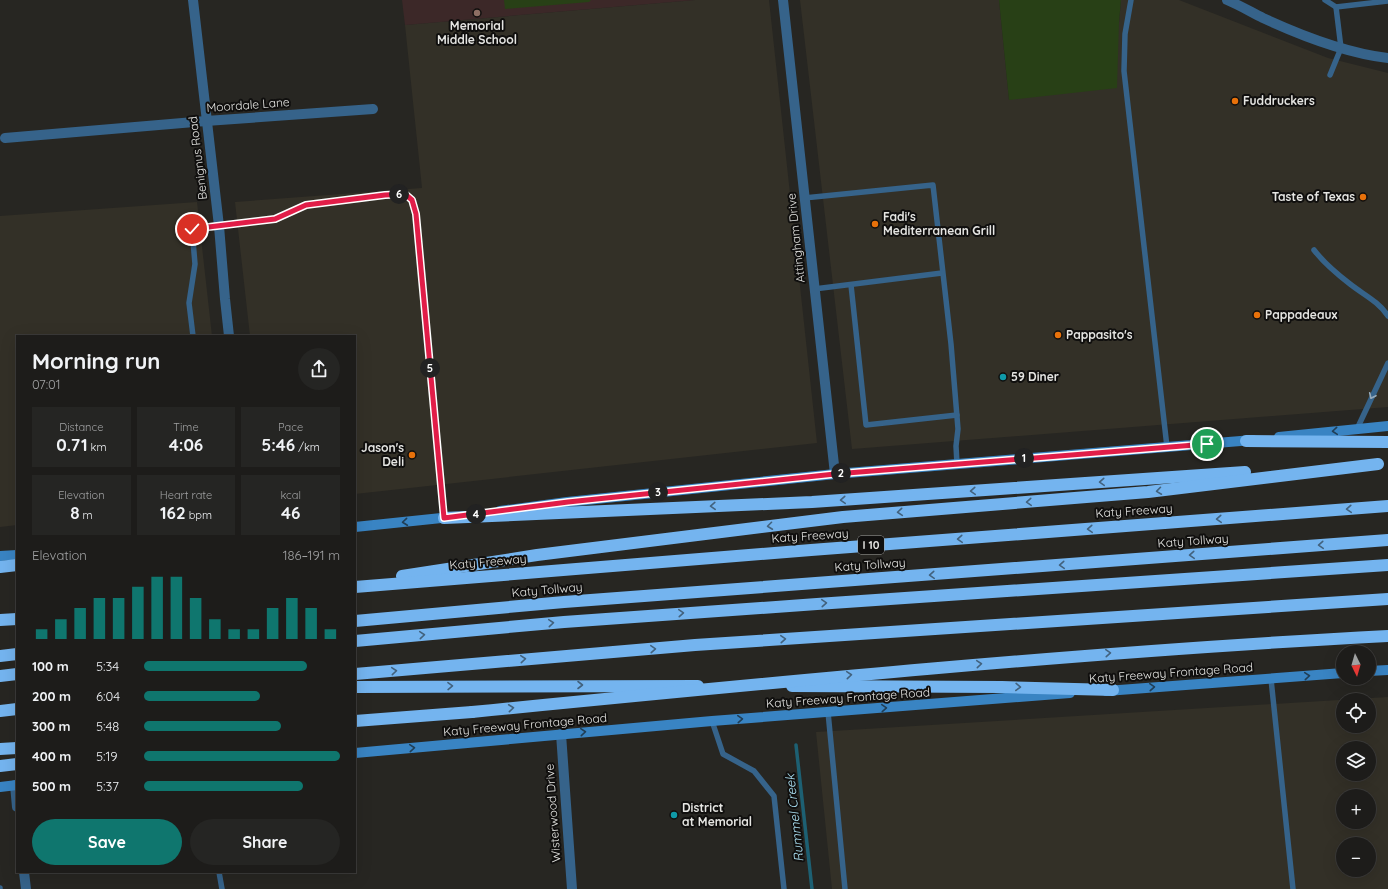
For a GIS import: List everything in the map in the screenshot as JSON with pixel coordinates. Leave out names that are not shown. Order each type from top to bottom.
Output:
[{"type":"highway","points":[[1246,441],[1388,442]]},
{"type":"highway","points":[[444,518],[812,502],[1197,481],[1383,464]]},
{"type":"highway","points":[[356,584],[537,554],[843,517],[1148,492],[1197,481]]},
{"type":"highway","name":"Katy Freeway","points":[[356,587],[804,550],[1388,506]]},
{"type":"highway","name":"Katy Tollway","points":[[356,621],[564,602],[1388,540]]},
{"type":"highway","points":[[0,567],[16,565]]},
{"type":"highway","points":[[356,641],[564,622],[1388,565]]},
{"type":"highway","points":[[356,674],[703,645],[1388,599]]},
{"type":"highway","points":[[0,620],[16,619]]},
{"type":"highway","points":[[356,721],[1118,652],[1388,636]]},
{"type":"highway","points":[[0,656],[16,654]]},
{"type":"highway","points":[[0,676],[16,674]]},
{"type":"highway","points":[[356,687],[892,686],[1113,690]]},
{"type":"highway","points":[[0,711],[16,709]]},
{"type":"highway","points":[[356,725],[466,712]]},
{"type":"highway","points":[[0,749],[16,748]]},
{"type":"highway","points":[[0,766],[16,764]]},
{"type":"main road","points":[[356,527],[444,518],[568,502],[835,474],[1246,441],[1388,426]]},
{"type":"main road","points":[[0,556],[16,555]]},
{"type":"main road","points":[[1376,671],[1388,670]]},
{"type":"main road","name":"Katy Freeway Frontage Road","points":[[356,753],[712,721],[1336,675]]},
{"type":"main road","points":[[0,787],[16,785]]},
{"type":"street","name":"Benignus Road","points":[[193,0],[219,226],[229,335]]},
{"type":"street","name":"Attingham Drive","points":[[783,0],[835,474]]},
{"type":"street","points":[[1227,0],[1315,40],[1373,56],[1388,58]]},
{"type":"street","name":"Moordale Lane","points":[[5,138],[373,109]]},
{"type":"street","name":"Wisterwood Drive","points":[[561,734],[572,889]]},
{"type":"street","points":[[24,873],[26,889]]},
{"type":"lane","points":[[1130,0],[1125,34],[1124,71],[1167,447]]},
{"type":"lane","points":[[1325,0],[1336,7],[1388,1]]},
{"type":"lane","points":[[1330,75],[1341,48],[1336,0]]},
{"type":"lane","points":[[804,198],[933,185],[951,344],[958,429],[956,446],[957,464]]},
{"type":"lane","points":[[193,335],[189,303],[195,264],[192,229],[275,219],[306,205],[385,195],[405,194],[412,200],[416,214],[444,518]]},
{"type":"lane","points":[[1314,250],[1322,260],[1349,284],[1381,307],[1388,316]]},
{"type":"lane","points":[[814,289],[942,273]]},
{"type":"lane","points":[[851,285],[866,425],[957,415]]},
{"type":"lane","points":[[1357,429],[1388,364]]},
{"type":"lane","points":[[1271,680],[1293,889]]},
{"type":"lane","points":[[828,712],[845,889]]},
{"type":"lane","points":[[712,721],[723,754],[754,771],[774,796],[784,889]]},
{"type":"lane","points":[[219,873],[222,889]]},
{"type":"shaded area","name":"Memorial Middle School","points":[[402,0],[695,0],[405,25]]},
{"type":"shaded area","points":[[695,0],[769,0],[817,443],[356,494],[356,335],[250,335],[235,202],[422,188],[405,25]]},
{"type":"shaded area","points":[[800,0],[999,0],[1009,100],[1119,22],[1121,0],[1179,0],[1328,58],[1388,73],[1388,407],[852,449]]},
{"type":"shaded area","points":[[197,202],[212,335],[16,335],[16,525],[0,527],[0,216]]},
{"type":"shaded area","points":[[1388,697],[1388,889],[832,889],[816,732],[1336,700],[1336,733],[1376,733],[1376,698]]},
{"type":"green space","points":[[504,0],[591,0],[589,2],[505,9]]},
{"type":"green space","points":[[999,0],[1121,0],[1117,88],[1009,100]]},
{"type":"waterway","name":"Rummel Creek","points":[[796,745],[812,889]]},
{"type":"place","name":"Memorial Middle School","points":[[477,13]]},
{"type":"place","name":"Fuddruckers","points":[[1235,101]]},
{"type":"place","name":"Taste of Texas","points":[[1363,197]]},
{"type":"place","name":"Fadi's Mediterranean Grill","points":[[875,224]]},
{"type":"place","name":"Pappadeaux","points":[[1257,315]]},
{"type":"place","name":"Pappasito's","points":[[1058,335]]},
{"type":"place","name":"59 Diner","points":[[1003,377]]},
{"type":"place","name":"Jason's Deli","points":[[412,455]]},
{"type":"place","name":"District at Memorial","points":[[674,815]]},
{"type":"route","points":[[192,229],[275,219],[306,205],[385,195],[405,194],[412,200],[416,214],[444,518],[568,502],[835,474],[1207,444]]}]
